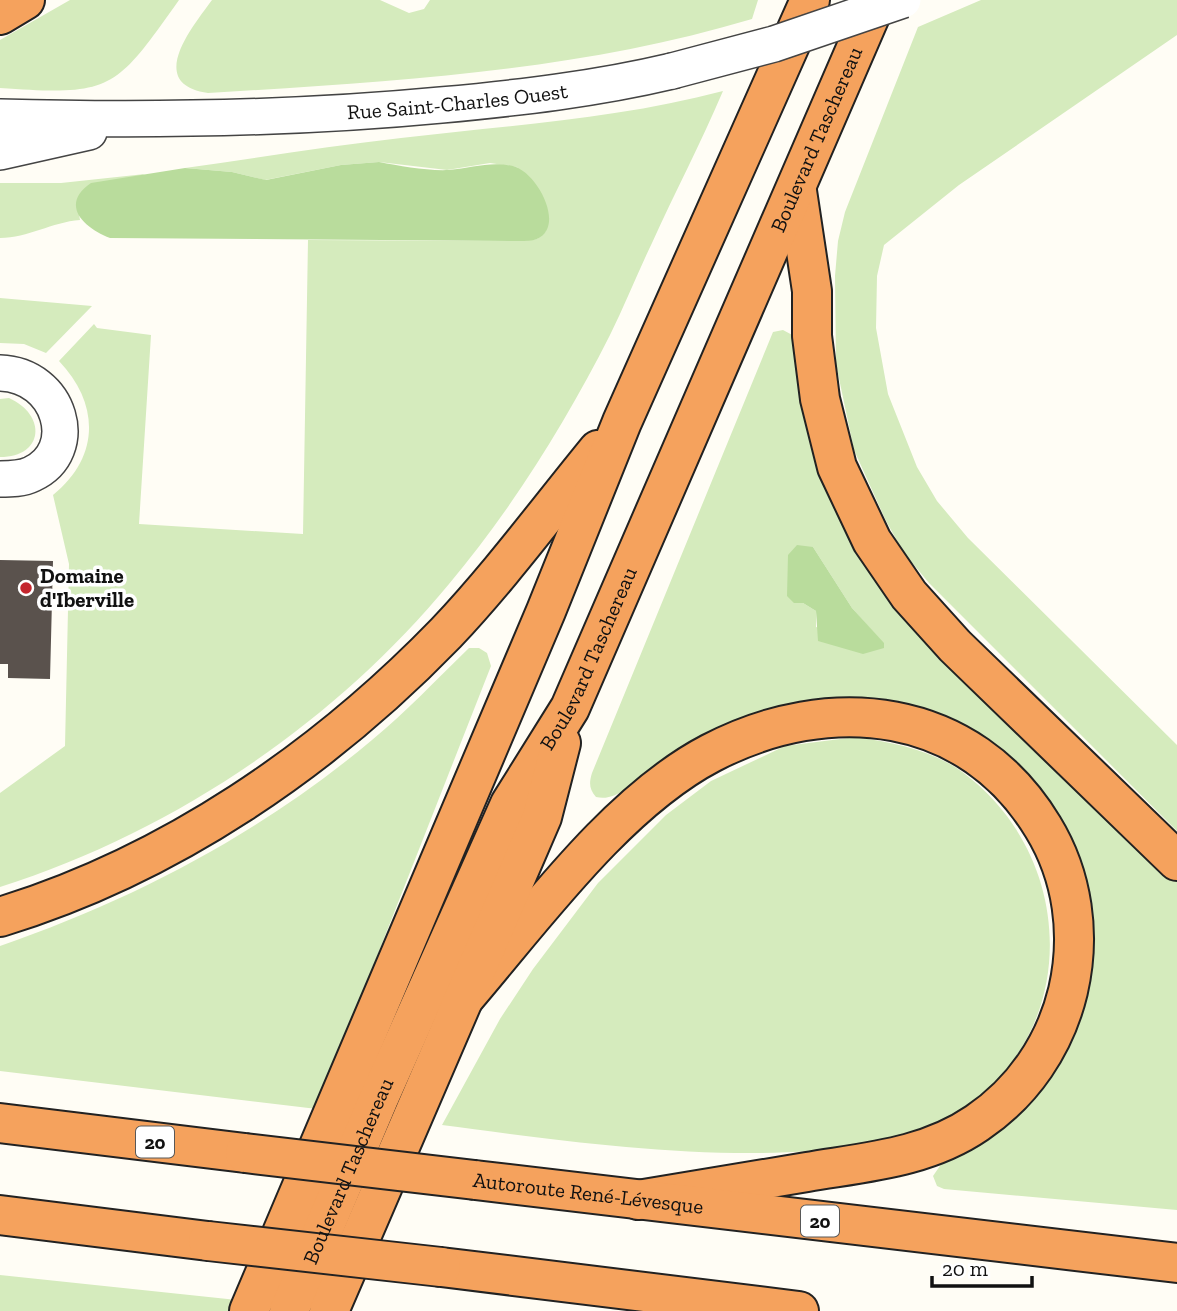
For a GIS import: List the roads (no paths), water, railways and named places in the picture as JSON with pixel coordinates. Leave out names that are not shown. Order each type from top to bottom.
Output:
[{"type":"highway","points":[[0,15],[25,0]]},
{"type":"highway","name":"Boulevard Taschereau","points":[[289,1311],[379,1098],[510,804],[570,708],[797,191],[877,0]]},
{"type":"highway","name":"Boulevard Taschereau","points":[[248,1311],[545,611],[622,422],[807,4]]},
{"type":"highway","points":[[797,191],[812,291],[812,337],[820,399],[837,467],[872,541],[901,586],[946,638],[1177,861]]},
{"type":"highway","points":[[0,917],[102,878],[164,848],[252,796],[337,734],[447,632],[622,422]]},
{"type":"highway","points":[[330,1311],[542,817],[570,708]]},
{"type":"highway","points":[[460,1003],[585,858],[639,803],[694,762],[754,733],[820,718],[871,717],[894,720],[962,744],[980,756],[1015,788],[1052,842],[1070,894],[1074,927],[1073,959],[1065,1004],[1047,1046],[1022,1083],[976,1124],[958,1136],[918,1152],[639,1200]]},
{"type":"highway","name":"Autoroute René-Lévesque","points":[[0,1123],[1177,1263]]},
{"type":"highway","points":[[0,1215],[799,1311]]},
{"type":"street","name":"Rue Saint-Charles Ouest","points":[[0,117],[144,120],[295,117],[381,111],[571,90],[672,71],[774,44],[903,0]]},
{"type":"street","points":[[0,152],[144,120]]},
{"type":"street","points":[[0,373],[20,375],[37,383],[55,406],[59,425],[54,454],[42,468],[26,477],[0,479]]},
{"type":"place","name":"Domaine d'Iberville","points":[[26,588]]}]
